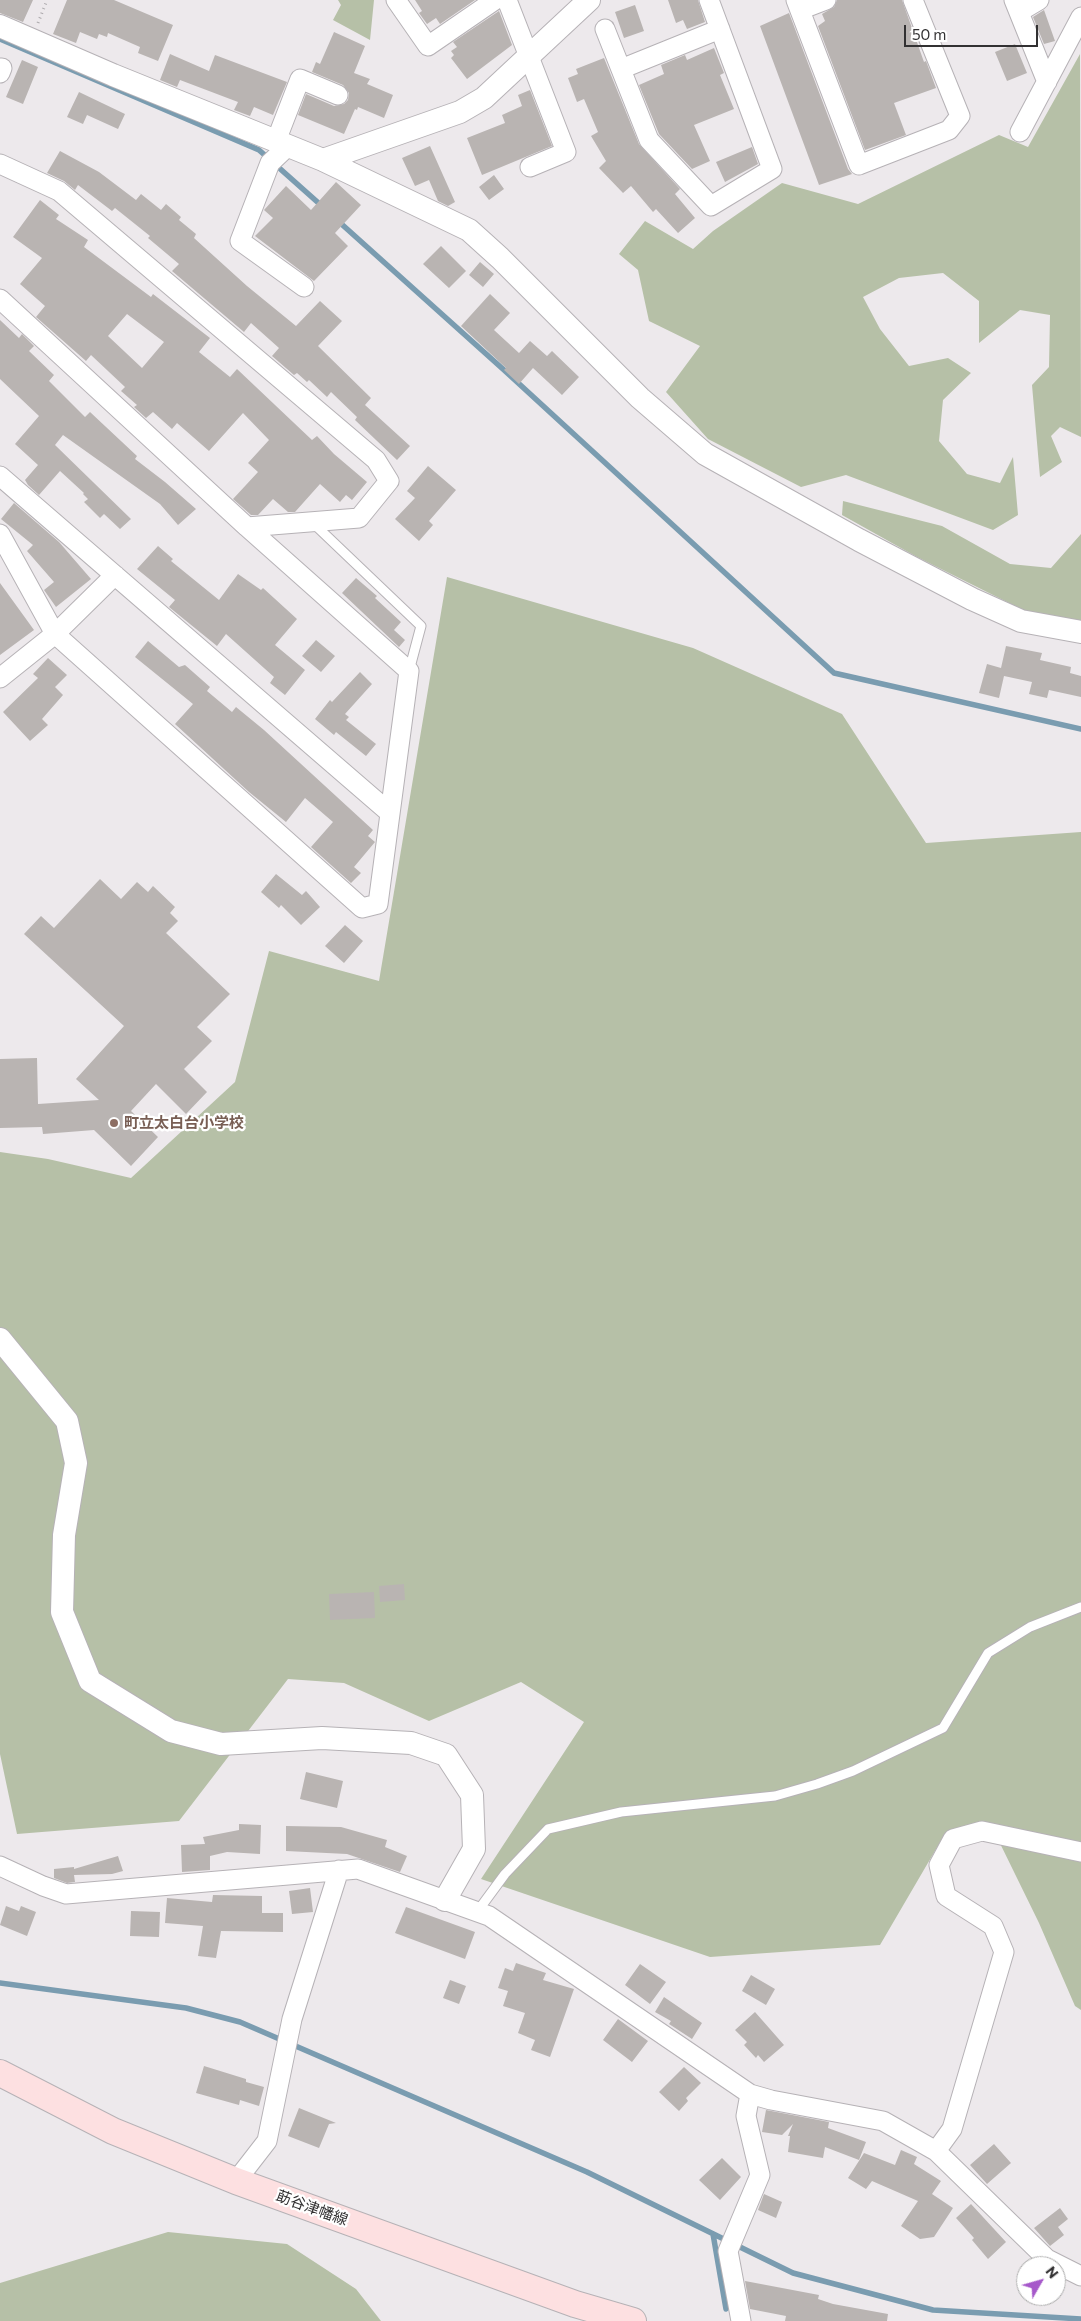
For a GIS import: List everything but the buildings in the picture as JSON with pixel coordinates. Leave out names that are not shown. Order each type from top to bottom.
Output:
[{"type":"main road","name":"莇谷津幡線","points":[[0,2073],[113,2131],[236,2181],[575,2304],[633,2321]]},
{"type":"street","points":[[396,0],[428,46],[496,0]]},
{"type":"street","points":[[506,0],[566,152],[530,167]]},
{"type":"street","points":[[323,160],[460,112],[484,98],[589,0]]},
{"type":"street","points":[[605,29],[649,140],[711,206],[772,169],[709,0]]},
{"type":"street","points":[[826,0],[798,5],[859,165],[949,130],[960,116],[913,0]]},
{"type":"street","points":[[1039,0],[1016,6],[1047,82]]},
{"type":"street","points":[[1020,132],[1081,17]]},
{"type":"street","points":[[0,26],[277,152],[323,160],[469,230],[500,258],[640,398],[705,454],[860,540],[972,599],[1021,621],[1081,632]]},
{"type":"street","points":[[621,69],[720,28]]},
{"type":"street","points":[[0,68],[2,68],[0,73]]},
{"type":"street","points":[[304,287],[240,241],[277,152],[300,79],[338,95]]},
{"type":"street","points":[[0,164],[59,191],[376,460],[389,481],[359,518],[247,527]]},
{"type":"street","points":[[0,298],[247,527],[409,671],[378,904],[362,908],[55,634],[0,534]]},
{"type":"street","points":[[0,476],[390,813]]},
{"type":"street","points":[[0,678],[55,634],[115,575]]},
{"type":"street","points":[[0,1338],[68,1421],[76,1463],[64,1535],[62,1612],[90,1681],[171,1731],[221,1744],[322,1738],[411,1743],[446,1755],[472,1796],[474,1849],[445,1900]]},
{"type":"street","points":[[936,2150],[952,2129],[1004,1952],[993,1926],[946,1896],[939,1865],[952,1839],[982,1831],[1081,1852]]},
{"type":"street","points":[[0,1866],[43,1886],[66,1894],[358,1869],[489,1916],[750,2094],[883,2121],[936,2150],[1047,2259],[1081,2276]]},
{"type":"street","points":[[236,2181],[267,2141],[292,2019],[339,1870]]},
{"type":"street","points":[[741,2321],[728,2251],[760,2175],[746,2116],[750,2094]]},
{"type":"lane","points":[[311,522],[421,626],[409,671]]},
{"type":"lane","points":[[477,1912],[505,1874],[548,1829],[621,1812],[775,1796],[853,1771],[943,1728],[988,1653],[1030,1627],[1081,1607]]},
{"type":"green space","points":[[338,0],[374,0],[370,40],[333,20],[341,5]]},
{"type":"green space","points":[[1080,54],[1081,437],[1060,427],[1051,436],[1062,462],[1040,477],[1032,385],[1049,367],[1050,315],[1020,310],[979,343],[979,301],[943,273],[899,278],[863,297],[880,329],[909,366],[948,358],[971,373],[943,400],[939,441],[967,474],[1000,483],[1013,457],[1018,515],[993,530],[846,475],[801,487],[708,439],[666,392],[700,346],[649,321],[638,270],[619,254],[645,221],[693,249],[713,231],[782,183],[858,204],[999,135],[1028,147]]},
{"type":"green space","points":[[843,501],[942,526],[1010,564],[1051,568],[1081,534],[1081,622],[1023,610],[917,557],[842,515]]},
{"type":"green space","points":[[447,577],[693,648],[842,714],[926,843],[1081,832],[1081,2010],[1075,2006],[1039,1923],[991,1825],[946,1832],[880,1945],[710,1957],[481,1879],[584,1722],[521,1682],[429,1721],[344,1683],[288,1679],[179,1821],[17,1834],[0,1754],[0,1152],[48,1159],[131,1178],[235,1082],[269,951],[379,981]]},
{"type":"green space","points":[[168,2232],[287,2244],[356,2289],[381,2321],[0,2321],[0,2283]]},
{"type":"waterway","points":[[0,39],[259,150],[323,207]]},
{"type":"waterway","points":[[337,220],[504,370],[834,673],[1081,729]]},
{"type":"waterway","points":[[0,1983],[186,2008],[240,2022],[587,2172],[793,2273],[933,2310],[1081,2319]]},
{"type":"waterway","points":[[713,2234],[726,2309]]},
{"type":"place","name":"町立太白台小学校","points":[[114,1123]]}]
